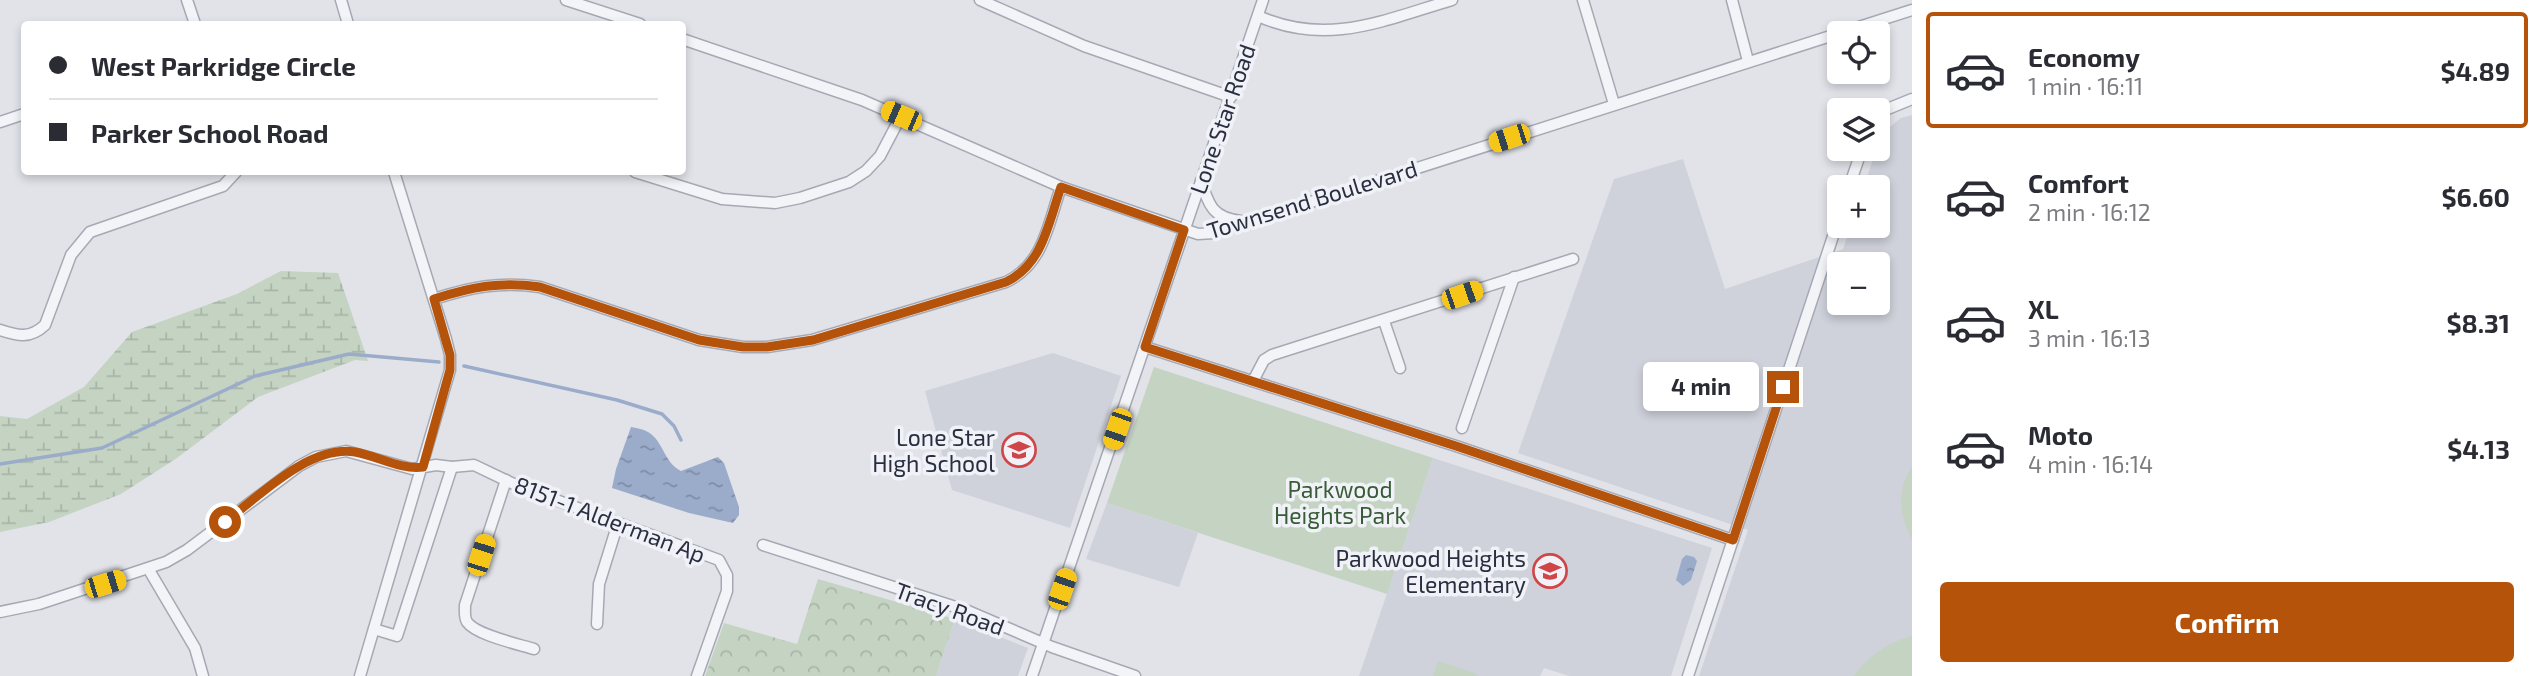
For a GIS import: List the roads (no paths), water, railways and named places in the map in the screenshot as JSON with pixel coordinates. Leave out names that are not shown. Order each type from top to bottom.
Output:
[{"type":"street","points":[[187,0],[194,21]]},
{"type":"street","points":[[341,0],[347,21]]},
{"type":"street","points":[[566,0],[631,21]]},
{"type":"street","points":[[980,0],[1084,46],[1231,96]]},
{"type":"street","name":"Lone Star Road","points":[[1032,676],[1263,0]]},
{"type":"street","points":[[1258,16],[1302,30],[1322,32],[1364,26],[1452,0]]},
{"type":"street","points":[[1583,0],[1614,104]]},
{"type":"street","points":[[1732,0],[1748,61]]},
{"type":"street","name":"Townsend Boulevard","points":[[686,40],[808,80],[901,116],[1061,187],[1198,234],[1247,222],[1912,10]]},
{"type":"street","points":[[1890,108],[1912,99]]},
{"type":"street","points":[[0,122],[21,115]]},
{"type":"street","points":[[645,175],[722,199],[775,203],[800,198],[849,182],[866,171],[880,156],[901,116]]},
{"type":"street","points":[[0,330],[16,336],[26,336],[37,333],[46,325],[71,255],[90,232],[223,186],[233,175]]},
{"type":"street","points":[[360,676],[450,370],[448,347],[395,175]]},
{"type":"street","points":[[1201,181],[1213,210],[1227,220],[1247,222]]},
{"type":"street","points":[[434,299],[471,287],[498,283],[519,284],[540,287],[699,340],[743,347],[792,345],[1006,282],[1018,276],[1029,268],[1036,257],[1061,187]]},
{"type":"street","points":[[1688,676],[1832,238]]},
{"type":"street","points":[[1253,381],[1264,360],[1272,355],[1573,258]]},
{"type":"street","points":[[1462,428],[1514,277]]},
{"type":"street","points":[[1384,321],[1400,368]]},
{"type":"street","points":[[1145,347],[1733,540]]},
{"type":"street","name":"8151-1 Alderman Ap","points":[[0,612],[39,604],[149,570],[187,550],[299,466],[316,457],[346,451],[412,469],[474,465],[506,480],[719,560],[725,569],[727,591],[697,676]]},
{"type":"street","points":[[374,629],[397,636],[447,467]]},
{"type":"street","points":[[506,480],[465,605],[465,615],[467,622],[476,630],[534,649]]},
{"type":"street","points":[[597,624],[599,584],[618,523]]},
{"type":"street","name":"Tracy Road","points":[[763,545],[968,611],[1044,643],[1135,676]]},
{"type":"street","points":[[149,570],[195,648],[203,676]]},
{"type":"water","points":[[631,427],[644,430],[653,436],[671,463],[681,471],[718,457],[724,463],[739,507],[739,515],[733,523],[689,513],[612,488]]},
{"type":"water","points":[[1686,555],[1697,561],[1691,580],[1683,586],[1676,580],[1682,559]]},
{"type":"waterway","points":[[0,464],[102,448],[255,376],[349,354],[439,362]]},
{"type":"waterway","points":[[464,366],[617,400],[662,414],[674,426],[681,440]]},
{"type":"place","name":"Lone Star High School","points":[[1019,450]]},
{"type":"place","name":"Parkwood Heights Elementary","points":[[1550,571]]},
{"type":"park label","name":"Parkwood Heights Park","points":[[1340,502]]}]
